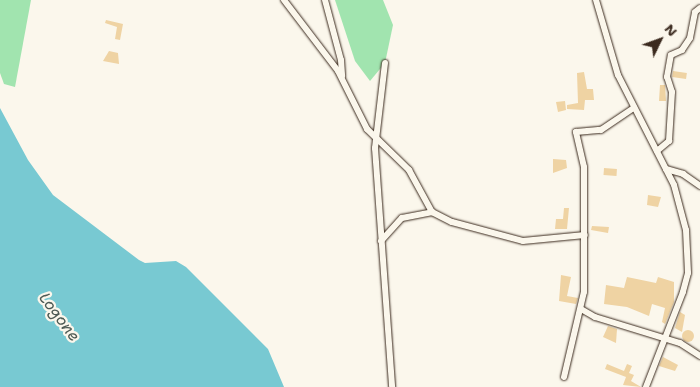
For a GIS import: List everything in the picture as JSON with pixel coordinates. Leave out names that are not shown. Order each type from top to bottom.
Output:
[{"type":"street","points":[[284,0],[342,78],[364,124],[375,139],[409,170],[432,212],[452,222],[523,242],[585,235]]},
{"type":"street","points":[[325,0],[341,60],[342,78]]},
{"type":"street","points":[[596,0],[618,75],[674,184],[688,252],[683,292],[645,387]]},
{"type":"street","points":[[657,152],[669,141],[672,92],[667,77],[671,55],[682,50],[690,38],[695,12],[700,8]]},
{"type":"street","points":[[385,63],[375,139],[392,387]]},
{"type":"street","points":[[564,377],[581,309],[585,235],[584,167],[576,132],[601,130],[634,108]]},
{"type":"street","points":[[666,169],[683,174],[700,186]]},
{"type":"street","points":[[381,241],[402,218],[432,212]]},
{"type":"street","points":[[581,309],[595,317],[680,343],[700,356]]},
{"type":"green space","points":[[0,0],[31,0],[15,87],[4,84],[0,73]]},
{"type":"green space","points":[[335,0],[383,0],[393,25],[385,63],[370,81],[355,61]]},
{"type":"water","name":"Logone","points":[[0,108],[28,160],[53,195],[139,260],[145,263],[176,261],[186,267],[268,349],[284,387],[0,387]]},
{"type":"building","points":[[106,20],[123,24],[120,40],[115,39],[117,27],[105,23]]},
{"type":"building","points":[[109,51],[118,53],[119,64],[103,61]]},
{"type":"building","points":[[673,71],[687,73],[686,79],[672,77]]},
{"type":"building","points":[[584,72],[587,89],[593,89],[594,100],[585,100],[584,110],[567,109],[567,105],[578,103],[577,73]]},
{"type":"building","points":[[660,85],[665,85],[666,101],[659,101]]},
{"type":"building","points":[[565,101],[566,110],[558,112],[556,102]]},
{"type":"building","points":[[553,159],[566,160],[567,168],[553,173]]},
{"type":"building","points":[[604,168],[617,169],[616,176],[604,175]]},
{"type":"building","points":[[648,195],[661,197],[658,207],[647,205]]},
{"type":"building","points":[[564,208],[569,208],[567,229],[555,229],[556,219],[563,219]]},
{"type":"building","points":[[592,226],[609,227],[608,233],[591,230]]},
{"type":"building","points":[[561,275],[571,277],[567,296],[578,298],[576,304],[559,301]]},
{"type":"building","points":[[627,277],[656,283],[658,277],[674,282],[674,302],[665,324],[662,322],[665,308],[652,304],[649,316],[627,307],[604,304],[606,285],[624,288]]},
{"type":"building","points":[[680,312],[685,315],[682,332],[675,328]]},
{"type":"building","points":[[608,326],[617,329],[616,343],[603,337]]},
{"type":"building","points":[[686,330],[690,330],[694,336],[690,342],[686,342],[682,338],[682,334]]},
{"type":"building","points":[[663,357],[678,365],[675,371],[659,366]]},
{"type":"building","points":[[607,364],[624,371],[627,364],[632,366],[629,373],[634,375],[631,381],[641,387],[623,385],[626,377],[605,369]]}]
